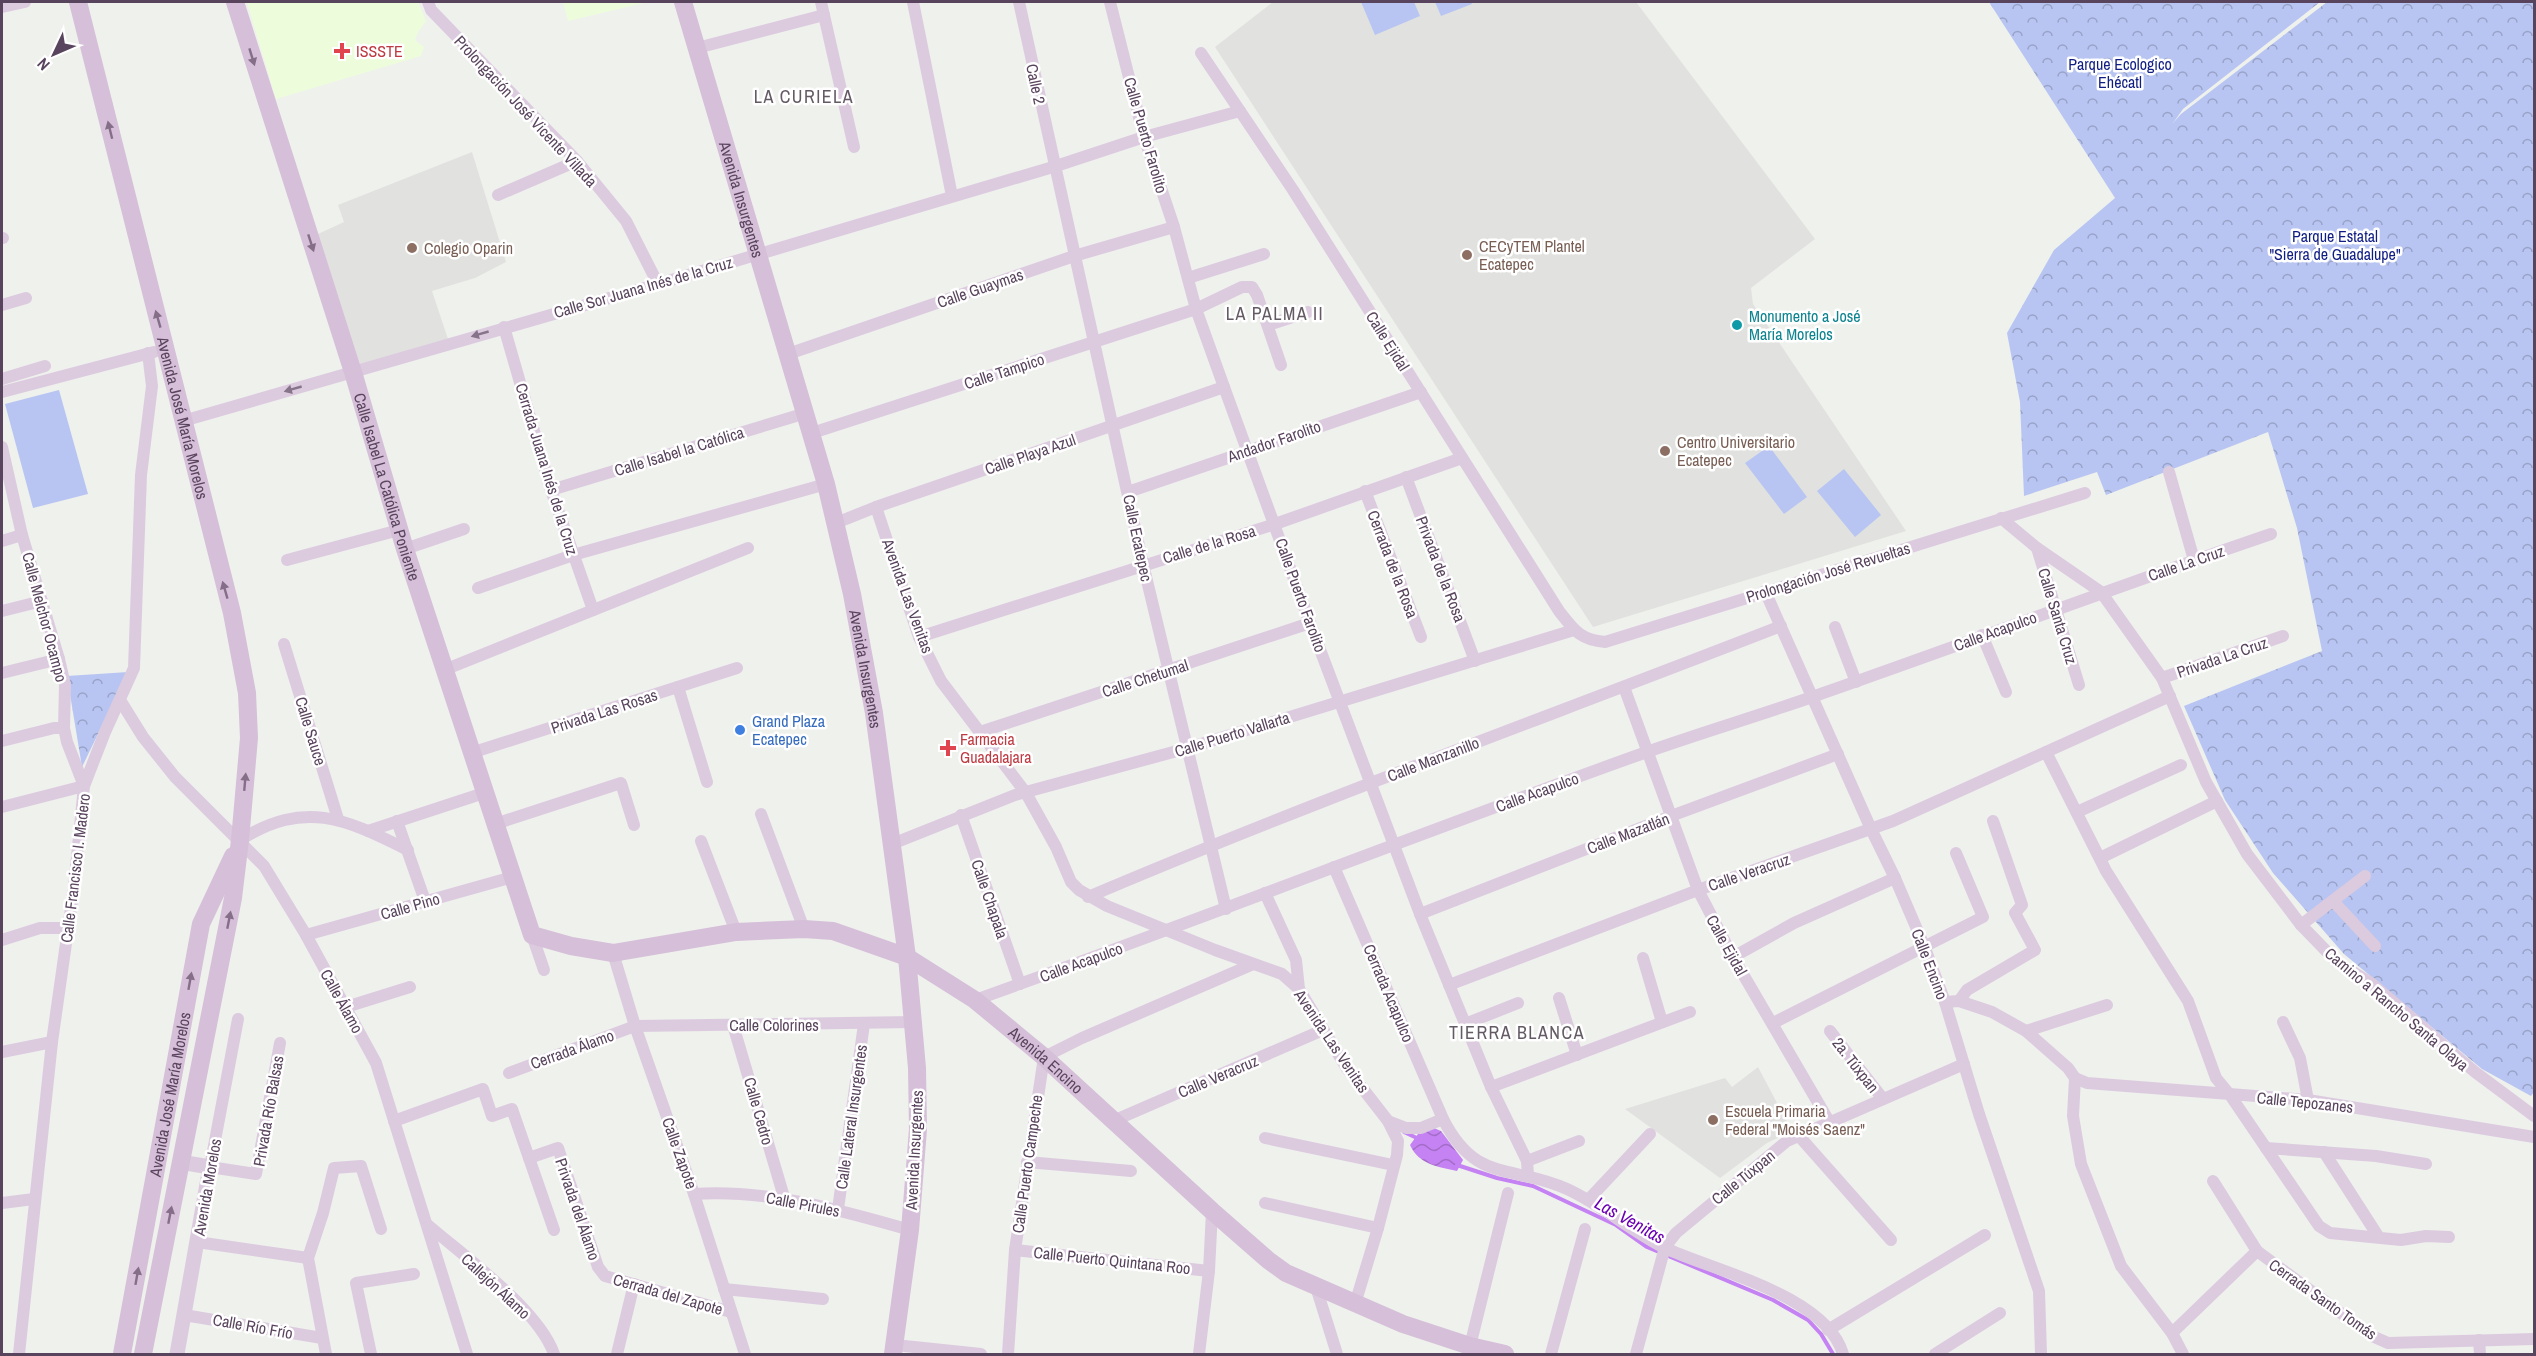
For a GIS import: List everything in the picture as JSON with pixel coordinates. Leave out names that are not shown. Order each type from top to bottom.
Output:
[{"type":"main road","name":"Avenida José María Morelos","points":[[78,2],[234,623],[247,693],[249,738],[233,898],[143,1354]]},
{"type":"main road","name":"Calle Isabel La Católica Poniente","points":[[235,2],[352,372],[405,549],[532,935]]},
{"type":"main road","name":"Avenida Insurgentes","points":[[683,2],[826,483],[873,704],[914,1022],[918,1129],[910,1230],[894,1350]]},
{"type":"main road","name":"Avenida José María Morelos","points":[[122,1354],[201,924],[240,840]]},
{"type":"main road","name":"Avenida Encino","points":[[532,935],[571,946],[613,953],[736,932],[804,929],[833,931],[907,957],[975,1000],[1044,1057],[1212,1211],[1286,1273],[1355,1304],[1470,1346],[1505,1354]]},
{"type":"main road","points":[[132,1306],[136,1354]]},
{"type":"street","points":[[2,7],[25,2]]},
{"type":"street","name":"Prolongación José Vicente Villada","points":[[428,2],[431,10],[577,161],[626,221],[658,284]]},
{"type":"street","points":[[822,2],[854,147]]},
{"type":"street","points":[[913,2],[952,196]]},
{"type":"street","name":"Calle 2","points":[[1019,2],[1053,166]]},
{"type":"street","name":"Calle Puerto Farolito","points":[[1110,2],[1144,137],[1174,227],[1196,309],[1393,845],[1491,1087],[1527,1161],[1528,1176]]},
{"type":"street","points":[[697,48],[824,15]]},
{"type":"street","name":"Calle Ejidal","points":[[1201,53],[1574,630]]},
{"type":"street","name":"Calle Sor Juana Inés de la Cruz","points":[[183,421],[658,284],[1144,137],[1240,111]]},
{"type":"street","points":[[498,195],[577,161]]},
{"type":"street","name":"Calle Ecatepec","points":[[1053,166],[1143,564],[1226,909]]},
{"type":"street","name":"Calle Guaymas","points":[[789,354],[1074,256],[1174,227]]},
{"type":"street","points":[[1188,278],[1264,254]]},
{"type":"street","name":"Calle Tampico","points":[[812,433],[1196,309],[1242,287],[1252,287],[1268,325]]},
{"type":"street","points":[[2,305],[26,298]]},
{"type":"street","points":[[1281,365],[1268,325],[1308,312]]},
{"type":"street","name":"Cerrada Juana Inés de la Cruz","points":[[504,327],[551,490],[593,610]]},
{"type":"street","points":[[2,392],[166,348]]},
{"type":"street","name":"Calle Francisco I. Madero","points":[[19,1354],[34,1199],[84,786],[134,668],[141,475],[152,386],[148,353]]},
{"type":"street","points":[[2,379],[45,366]]},
{"type":"street","name":"Calle Playa Azul","points":[[836,523],[876,507],[1224,387]]},
{"type":"street","name":"Andador Farolito","points":[[1128,492],[1421,392]]},
{"type":"street","name":"Calle Isabel la Católica","points":[[551,490],[806,413]]},
{"type":"street","name":"Calle Melchor Ocampo","points":[[2,447],[4,474],[65,685],[63,728],[84,786]]},
{"type":"street","name":"Calle de la Rosa","points":[[919,637],[1143,564],[1275,524],[1462,458]]},
{"type":"street","points":[[2169,472],[2194,560]]},
{"type":"street","name":"Privada de la Rosa","points":[[1406,477],[1475,661]]},
{"type":"street","points":[[478,588],[573,555],[826,483]]},
{"type":"street","name":"Cerrada de la Rosa","points":[[1365,491],[1421,637]]},
{"type":"street","name":"Prolongación José Revueltas","points":[[1574,630],[1588,640],[1605,642],[2085,493]]},
{"type":"street","name":"Avenida Las Venitas","points":[[876,507],[919,637],[942,681],[1026,793],[1056,847],[1071,882],[1088,897],[1251,965],[1282,974],[1299,990],[1346,1067],[1388,1121]]},
{"type":"street","name":"Camino a Rancho Santa Olaya","points":[[2001,518],[2037,548],[2101,592],[2162,678],[2206,782],[2247,854],[2301,925],[2337,962],[2371,983],[2475,1072],[2535,1116]]},
{"type":"street","points":[[405,549],[464,529]]},
{"type":"street","points":[[287,560],[399,530]]},
{"type":"street","name":"Calle La Cruz","points":[[2101,592],[2271,534]]},
{"type":"street","points":[[2,541],[22,535]]},
{"type":"street","points":[[444,670],[748,548]]},
{"type":"street","name":"Calle Santa Cruz","points":[[2037,548],[2079,685]]},
{"type":"street","name":"Calle Encino","points":[[1766,591],[1871,829],[1895,878],[1945,1002],[2039,1291],[2041,1354]]},
{"type":"street","name":"Calle Acapulco","points":[[975,1000],[1647,752],[1856,682],[2101,592]]},
{"type":"street","points":[[2,611],[42,601]]},
{"type":"street","name":"Calle Chetumal","points":[[980,732],[1310,623]]},
{"type":"street","name":"Calle Manzanillo","points":[[1088,897],[1210,845],[1371,782],[1781,626]]},
{"type":"street","points":[[1835,627],[1856,682]]},
{"type":"street","name":"Calle Puerto Vallarta","points":[[892,844],[961,815],[1026,793],[1188,748],[1574,630]]},
{"type":"street","points":[[1982,635],[2006,692]]},
{"type":"street","name":"Privada La Cruz","points":[[2162,678],[2283,636]]},
{"type":"street","name":"Calle Sauce","points":[[284,644],[338,819]]},
{"type":"street","points":[[2,673],[59,659]]},
{"type":"street","name":"Privada Las Rosas","points":[[471,753],[737,668]]},
{"type":"street","points":[[678,687],[708,782]]},
{"type":"street","name":"Calle Ejidal","points":[[1624,687],[1698,890],[1733,957],[1830,1123]]},
{"type":"street","name":"Calle Veracruz","points":[[1449,986],[1698,890],[1871,829],[2170,696]]},
{"type":"street","name":"Calle Álamo","points":[[120,700],[143,737],[176,777],[264,866],[306,935],[376,1063],[466,1354]]},
{"type":"street","points":[[2,741],[54,728],[63,728]]},
{"type":"street","points":[[2046,752],[2100,858],[2188,1001],[2216,1078],[2319,1226],[2330,1233],[2401,1240],[2426,1236],[2449,1237]]},
{"type":"street","name":"Calle Mazatlán","points":[[1420,914],[1838,754]]},
{"type":"street","points":[[2077,813],[2181,765]]},
{"type":"street","points":[[495,824],[621,783],[634,825]]},
{"type":"street","points":[[2,807],[84,786]]},
{"type":"street","points":[[368,831],[484,793]]},
{"type":"street","points":[[2100,858],[2217,801]]},
{"type":"street","points":[[760,814],[804,929]]},
{"type":"street","name":"Calle Chapala","points":[[961,815],[1020,984]]},
{"type":"street","points":[[240,840],[261,827],[281,820],[308,816],[338,819],[408,850]]},
{"type":"street","points":[[397,821],[425,902]]},
{"type":"street","points":[[1959,1001],[1967,990],[2035,950],[2015,913],[2022,905],[1993,821]]},
{"type":"street","points":[[701,841],[736,932]]},
{"type":"street","points":[[1773,1023],[1983,917],[1956,853]]},
{"type":"street","name":"Cerrada Acapulco","points":[[1334,867],[1443,1119]]},
{"type":"street","points":[[2301,925],[2365,876]]},
{"type":"street","name":"Calle Pino","points":[[306,935],[513,877]]},
{"type":"street","points":[[1733,957],[1794,923],[1895,878]]},
{"type":"street","points":[[1265,893],[1296,960],[1299,990]]},
{"type":"street","points":[[2333,901],[2375,946]]},
{"type":"street","points":[[2,940],[40,928],[68,928]]},
{"type":"street","name":"Calle Isabel La Católica Poniente","points":[[532,935],[544,970]]},
{"type":"street","name":"Calle Zapote","points":[[613,953],[635,1026],[694,1194],[745,1354]]},
{"type":"street","points":[[1643,958],[1662,1022]]},
{"type":"street","points":[[1044,1057],[1082,1038],[1251,965]]},
{"type":"street","points":[[346,1007],[410,987]]},
{"type":"street","points":[[1559,998],[1577,1055]]},
{"type":"street","points":[[1945,1002],[1959,1001],[1992,1012],[2026,1031],[2068,1068],[2074,1078],[2073,1116],[2081,1164],[2121,1266],[2172,1334],[2183,1354]]},
{"type":"street","points":[[1465,1024],[1518,1003]]},
{"type":"street","points":[[2026,1031],[2107,1005]]},
{"type":"street","points":[[1491,1087],[1690,1012]]},
{"type":"street","name":"Avenida Morelos","points":[[177,1354],[238,1019]]},
{"type":"street","name":"Calle Colorines","points":[[635,1026],[914,1022]]},
{"type":"street","points":[[2283,1022],[2300,1058],[2308,1100]]},
{"type":"street","name":"Calle Lateral Insurgentes","points":[[838,1209],[864,1024]]},
{"type":"street","name":"Calle Cedro","points":[[733,1025],[784,1197]]},
{"type":"street","name":"Cerrada Álamo","points":[[509,1073],[635,1026]]},
{"type":"street","name":"Calle Veracruz","points":[[1113,1121],[1323,1030]]},
{"type":"street","name":"2a. Túxpan","points":[[1830,1031],[1883,1099]]},
{"type":"street","points":[[2,1052],[52,1042]]},
{"type":"street","name":"Privada Río Balsas","points":[[180,1162],[256,1174],[280,1043]]},
{"type":"street","name":"Calle Puerto Campeche","points":[[1008,1354],[1015,1250],[1044,1057]]},
{"type":"street","name":"Calle Túxpan","points":[[1665,1248],[1676,1233],[1786,1141],[1964,1064]]},
{"type":"street","name":"Calle Tepozanes","points":[[2074,1078],[2086,1083],[2308,1100],[2535,1137]]},
{"type":"street","name":"Privada del Álamo","points":[[394,1121],[483,1089],[492,1116],[512,1109],[529,1158],[558,1148],[598,1267],[606,1276]]},
{"type":"street","points":[[1388,1121],[1406,1128],[1421,1128],[1443,1119],[1453,1138],[1466,1154],[1483,1166],[1558,1185],[1589,1199],[1665,1248],[1778,1293],[1806,1308],[1828,1330],[1843,1354]]},
{"type":"street","points":[[1355,1304],[1378,1228],[1398,1141],[1388,1121]]},
{"type":"street","points":[[1589,1199],[1650,1134]]},
{"type":"street","points":[[1799,1136],[1890,1240]]},
{"type":"street","points":[[1265,1138],[1393,1165]]},
{"type":"street","points":[[1527,1161],[1579,1141]]},
{"type":"street","points":[[2266,1148],[2376,1156],[2426,1164]]},
{"type":"street","points":[[2324,1152],[2378,1236]]},
{"type":"street","points":[[529,1158],[554,1230]]},
{"type":"street","points":[[1027,1162],[1131,1172]]},
{"type":"street","points":[[326,1354],[308,1258],[323,1213],[334,1168],[361,1166],[381,1229]]},
{"type":"street","name":"Cerrada Santo Tomás","points":[[2212,1181],[2257,1251],[2372,1336],[2388,1343],[2535,1339]]},
{"type":"street","name":"Calle Pirules","points":[[694,1194],[728,1191],[784,1197],[838,1209],[910,1230]]},
{"type":"street","points":[[1470,1346],[1508,1193]]},
{"type":"street","points":[[2,1203],[34,1199]]},
{"type":"street","points":[[1265,1203],[1378,1228]]},
{"type":"street","points":[[1199,1354],[1209,1271],[1212,1211]]},
{"type":"street","name":"Callejón Álamo","points":[[427,1224],[523,1309],[541,1329],[554,1354]]},
{"type":"street","points":[[1551,1354],[1585,1229]]},
{"type":"street","points":[[1828,1330],[1985,1235]]},
{"type":"street","points":[[197,1242],[308,1258]]},
{"type":"street","points":[[1636,1354],[1665,1248]]},
{"type":"street","name":"Calle Puerto Quintana Roo","points":[[1015,1250],[1209,1271]]},
{"type":"street","name":"Cerrada Santo Tomás","points":[[2172,1334],[2257,1251]]},
{"type":"street","points":[[371,1354],[356,1283],[414,1274]]},
{"type":"street","name":"Cerrada del Zapote","points":[[606,1276],[731,1312]]},
{"type":"street","points":[[617,1354],[634,1284]]},
{"type":"street","points":[[1316,1287],[1337,1354]]},
{"type":"street","points":[[724,1288],[823,1299]]},
{"type":"street","points":[[1935,1354],[2000,1313]]},
{"type":"street","name":"Calle Río Frío","points":[[184,1315],[322,1338]]},
{"type":"street","points":[[2479,1340],[2480,1354]]},
{"type":"street","points":[[894,1350],[981,1354]]},
{"type":"shaded area","name":"ISSSTE","points":[[247,2],[418,2],[426,21],[415,40],[424,47],[421,56],[276,99]]},
{"type":"shaded area","points":[[563,2],[648,2],[568,21]]},
{"type":"shaded area","points":[[1273,2],[1636,2],[1815,239],[1751,288],[1753,304],[1906,531],[1593,627],[1215,47]]},
{"type":"shaded area","name":"Colegio Oparin","points":[[472,152],[506,262],[475,278],[432,291],[448,339],[360,364],[318,234],[344,222],[338,205]]},
{"type":"shaded area","name":"Escuela Primaria Federal \"Moisés Saenz\"","points":[[1758,1067],[1792,1131],[1767,1143],[1720,1178],[1625,1109],[1725,1078],[1732,1087]]},
{"type":"green space","points":[[1361,2],[1414,2],[1420,16],[1375,35]]},
{"type":"green space","points":[[1435,2],[1471,2],[1472,4],[1441,16]]},
{"type":"green space","name":"Parque Estatal \"Sierra de Guadalupe\"","points":[[1989,2],[2320,2],[2183,109],[2173,123],[2181,114],[2327,2],[2534,2],[2534,1092],[2531,1096],[2482,1069],[2344,954],[2273,873],[2225,800],[2184,706],[2322,651],[2297,528],[2268,432],[2106,495],[2097,472],[2024,496],[2020,402],[2007,333],[2054,250],[2115,198]]},
{"type":"green space","points":[[59,390],[88,494],[33,508],[5,404]]},
{"type":"green space","points":[[1769,446],[1807,497],[1784,514],[1745,463]]},
{"type":"green space","points":[[1844,469],[1881,515],[1855,537],[1817,491]]},
{"type":"green space","points":[[128,672],[82,767],[67,676]]},
{"type":"water","points":[[1434,1128],[1441,1131],[1463,1160],[1457,1171],[1424,1161],[1410,1145],[1418,1134]]},
{"type":"waterway","name":"Las Venitas","points":[[1404,1132],[1419,1139]]},
{"type":"waterway","name":"Las Venitas","points":[[1457,1165],[1497,1178],[1533,1186],[1616,1225],[1647,1247],[1773,1300],[1808,1320],[1821,1334],[1833,1354]]},
{"type":"place","name":"ISSSTE","points":[[342,51]]},
{"type":"place","name":"Colegio Oparin","points":[[412,248]]},
{"type":"place","name":"CECyTEM Plantel Ecatepec","points":[[1467,255]]},
{"type":"place","name":"Monumento a José María Morelos","points":[[1737,325]]},
{"type":"place","name":"Centro Universitario Ecatepec","points":[[1665,451]]},
{"type":"place","name":"Grand Plaza Ecatepec","points":[[740,730]]},
{"type":"place","name":"Farmacia Guadalajara","points":[[948,748]]},
{"type":"place","name":"Escuela Primaria Federal \"Moisés Saenz\"","points":[[1713,1120]]},
{"type":"district","name":"LA CURIELA","points":[[804,96]]},
{"type":"district","name":"LA PALMA II","points":[[1275,313]]},
{"type":"district","name":"TIERRA BLANCA","points":[[1517,1032]]},
{"type":"park label","name":"Parque Ecologico Ehécatl","points":[[2120,73]]}]
